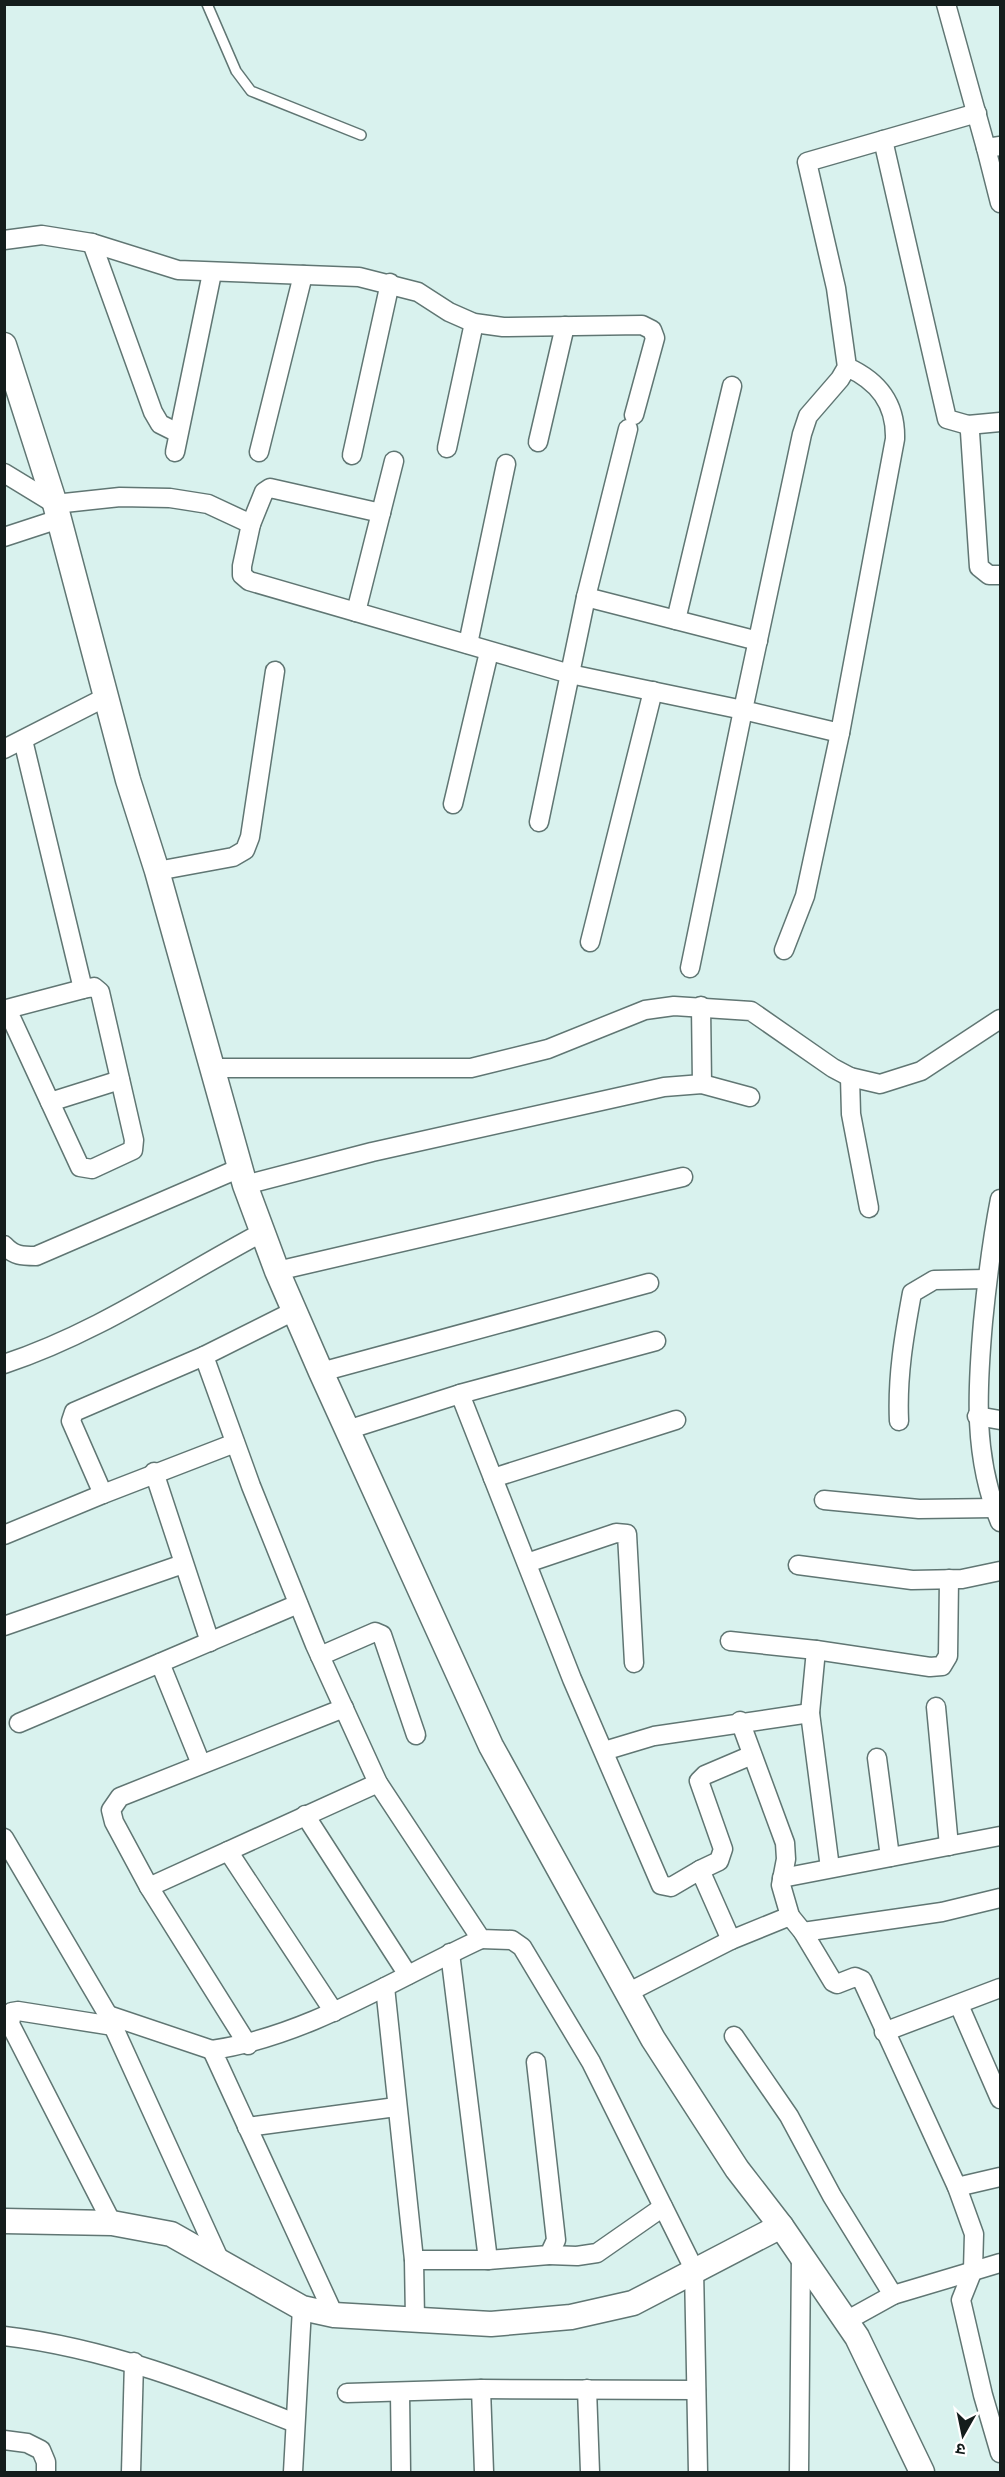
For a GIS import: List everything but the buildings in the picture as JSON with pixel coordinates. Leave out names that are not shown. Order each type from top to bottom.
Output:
[{"type":"street","points":[[946,4],[977,113],[993,147],[1000,203]]},
{"type":"street","points":[[690,968],[802,434],[808,416],[840,379],[846,362],[836,288],[807,162],[977,113]]},
{"type":"street","points":[[883,140],[947,419],[952,423],[968,425],[1000,422]]},
{"type":"street","points":[[4,240],[42,235],[92,243],[178,270],[359,277],[390,283],[418,292],[449,312],[474,323],[502,327],[642,325],[652,330],[655,338],[586,597],[539,822]]},
{"type":"street","points":[[92,243],[153,412],[160,424],[178,433]]},
{"type":"street","points":[[175,452],[212,273]]},
{"type":"street","points":[[259,452],[303,275]]},
{"type":"street","points":[[352,455],[390,283]]},
{"type":"street","points":[[447,448],[474,323]]},
{"type":"street","points":[[538,442],[565,326]]},
{"type":"street","points":[[4,345],[57,511],[128,780],[157,871],[243,1176],[277,1271],[491,1746],[653,2039],[737,2169],[781,2226],[857,2337],[913,2465]]},
{"type":"street","points":[[784,950],[805,896],[840,733],[895,430],[890,405],[881,390],[846,362]]},
{"type":"street","points":[[676,620],[732,386]]},
{"type":"street","points":[[968,425],[979,567],[989,575],[1000,575]]},
{"type":"street","points":[[356,612],[394,461]]},
{"type":"street","points":[[468,644],[506,464]]},
{"type":"street","points":[[11,477],[57,511]]},
{"type":"street","points":[[381,513],[270,488],[264,492],[251,524],[242,576],[249,581],[570,674],[840,733]]},
{"type":"street","points":[[4,537],[57,511],[120,497],[170,498],[208,504],[251,524]]},
{"type":"street","points":[[586,597],[758,641]]},
{"type":"street","points":[[453,804],[489,652]]},
{"type":"street","points":[[157,871],[233,857],[245,850],[250,837],[275,671]]},
{"type":"street","points":[[590,942],[652,691]]},
{"type":"street","points":[[4,749],[106,697]]},
{"type":"street","points":[[23,740],[83,989]]},
{"type":"street","points":[[94,987],[100,992],[135,1146],[133,1150],[92,1169],[80,1167],[6,1009],[94,987]]},
{"type":"street","points":[[212,1068],[471,1068],[548,1048],[645,1010],[674,1006],[701,1006],[751,1011],[833,1068],[850,1077],[880,1084],[921,1071],[1000,1019]]},
{"type":"street","points":[[701,1006],[702,1084]]},
{"type":"street","points":[[850,1077],[851,1114],[868,1208]]},
{"type":"street","points":[[50,1102],[120,1080]]},
{"type":"street","points":[[4,1245],[10,1253],[36,1256],[243,1176],[372,1152],[664,1087],[702,1084],[750,1097]]},
{"type":"street","points":[[277,1271],[683,1177]]},
{"type":"street","points":[[824,1500],[998,1515],[981,1456],[977,1423],[987,1279],[991,1242],[1000,1199]]},
{"type":"street","points":[[4,1364],[51,1348],[71,1338],[148,1298],[199,1266],[262,1232]]},
{"type":"street","points":[[899,1421],[901,1352],[912,1293],[934,1280],[987,1279]]},
{"type":"street","points":[[321,1372],[649,1283]]},
{"type":"street","points":[[103,1494],[71,1421],[74,1412],[204,1356],[296,1310]]},
{"type":"street","points":[[347,1430],[460,1394],[656,1341]]},
{"type":"street","points":[[204,1356],[235,1443],[298,1604],[378,1783],[481,1939]]},
{"type":"street","points":[[460,1394],[527,1563],[661,1885],[671,1887],[719,1861],[723,1849],[699,1781],[705,1775],[752,1755]]},
{"type":"street","points":[[493,1478],[676,1420]]},
{"type":"street","points":[[977,1423],[1000,1420]]},
{"type":"street","points":[[4,1535],[154,1472],[235,1443]]},
{"type":"street","points":[[154,1472],[210,1642]]},
{"type":"street","points":[[527,1563],[616,1533],[627,1534],[634,1663]]},
{"type":"street","points":[[4,1626],[183,1564]]},
{"type":"street","points":[[798,1565],[912,1580],[949,1579],[1000,1571]]},
{"type":"street","points":[[730,1641],[816,1650],[930,1667],[942,1666],[948,1656],[949,1579]]},
{"type":"street","points":[[19,1723],[298,1604]]},
{"type":"street","points":[[320,1656],[375,1632],[382,1635],[416,1735]]},
{"type":"street","points":[[816,1650],[810,1713],[830,1868]]},
{"type":"street","points":[[159,1663],[201,1764]]},
{"type":"street","points":[[936,1707],[949,1846]]},
{"type":"street","points":[[248,2045],[149,1887],[114,1822],[111,1810],[120,1797],[344,1708]]},
{"type":"street","points":[[604,1751],[654,1736],[740,1721],[810,1713]]},
{"type":"street","points":[[740,1721],[785,1843],[786,1859],[781,1886],[790,1916],[803,1932],[833,1982],[837,1984],[855,1977],[862,1980],[957,2187],[974,2235],[973,2270],[961,2300],[983,2395],[1000,2453]]},
{"type":"street","points":[[877,1758],[890,1857]]},
{"type":"street","points":[[149,1887],[378,1783]]},
{"type":"street","points":[[305,1815],[408,1975]]},
{"type":"street","points":[[782,1878],[1000,1836]]},
{"type":"street","points":[[4,1838],[110,2020],[221,2263]]},
{"type":"street","points":[[228,1851],[334,2012]]},
{"type":"street","points":[[700,1870],[731,1941]]},
{"type":"street","points":[[803,1932],[942,1912],[1000,1898]]},
{"type":"street","points":[[627,1993],[731,1941],[790,1916]]},
{"type":"street","points":[[112,2223],[15,2034],[9,2017],[12,2012],[110,2020],[212,2050],[248,2045],[334,2012],[481,1939],[512,1941],[522,1947],[591,2062],[694,2269],[698,2472]]},
{"type":"street","points":[[450,1953],[488,2260]]},
{"type":"street","points":[[385,1987],[414,2260],[415,2319]]},
{"type":"street","points":[[884,2032],[1000,1988]]},
{"type":"street","points":[[959,2005],[1000,2099]]},
{"type":"street","points":[[734,2036],[789,2115],[831,2196],[893,2295]]},
{"type":"street","points":[[212,2050],[334,2315]]},
{"type":"street","points":[[536,2062],[556,2240],[549,2255]]},
{"type":"street","points":[[247,2127],[396,2107]]},
{"type":"street","points":[[957,2187],[1000,2177]]},
{"type":"street","points":[[414,2260],[488,2260],[597,2253],[663,2206]]},
{"type":"street","points":[[4,2221],[112,2223],[171,2234],[302,2308],[334,2315],[491,2324],[571,2317],[633,2302],[781,2226]]},
{"type":"street","points":[[799,2472],[801,2254]]},
{"type":"street","points":[[846,2320],[893,2295],[1000,2263]]},
{"type":"street","points":[[294,2472],[302,2308]]},
{"type":"street","points":[[4,2336],[52,2342],[135,2362],[296,2423]]},
{"type":"street","points":[[132,2472],[135,2362]]},
{"type":"street","points":[[347,2393],[400,2393],[481,2388],[696,2390]]},
{"type":"street","points":[[481,2388],[484,2472]]},
{"type":"street","points":[[587,2389],[590,2472]]},
{"type":"street","points":[[400,2393],[401,2472]]},
{"type":"street","points":[[4,2440],[27,2443],[41,2450],[46,2462],[46,2472]]},
{"type":"lane","points":[[207,4],[236,71],[251,91],[361,135]]}]
